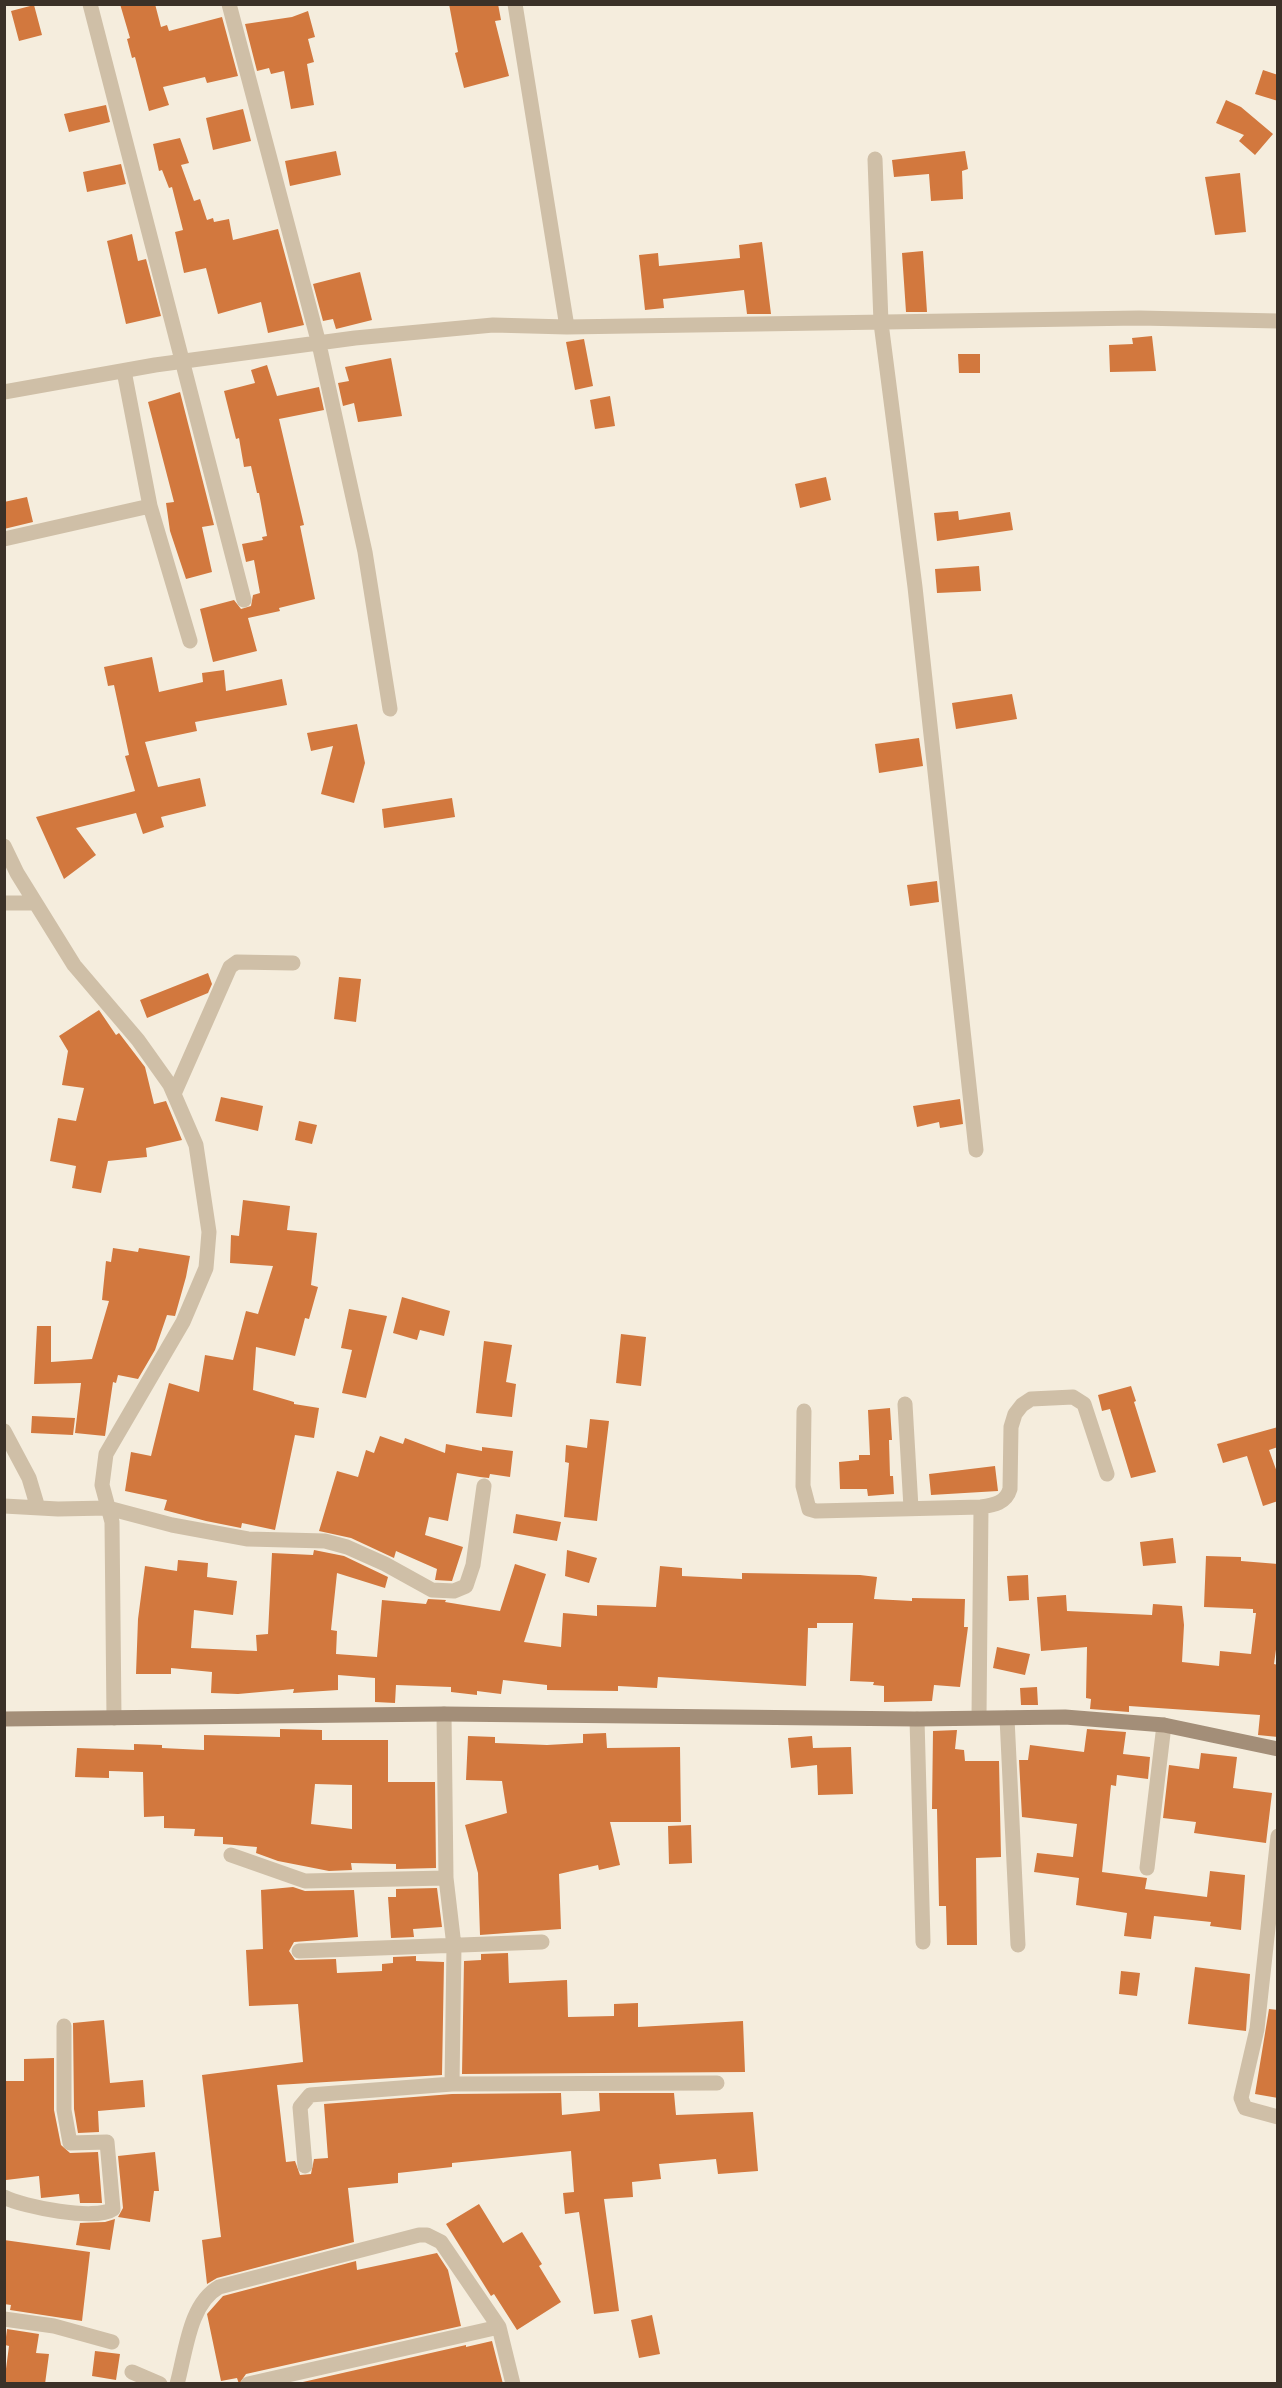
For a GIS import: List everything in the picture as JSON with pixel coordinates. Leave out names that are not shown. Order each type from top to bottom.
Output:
[{"type":"street","points":[[90,4],[244,600]]},
{"type":"street","points":[[229,4],[274,183],[320,344],[365,552],[390,709]]},
{"type":"street","points":[[515,4],[567,327]]},
{"type":"street","points":[[874,159],[881,323],[916,598],[976,1150]]},
{"type":"street","points":[[4,393],[181,362],[492,325],[567,327],[1139,318],[1278,321]]},
{"type":"street","points":[[124,371],[150,507],[190,641]]},
{"type":"street","points":[[4,539],[150,507]]},
{"type":"street","points":[[4,846],[74,965],[138,1040],[174,1094],[196,1145],[210,1232],[206,1268],[183,1322],[106,1454],[102,1485],[112,1522],[114,1718]]},
{"type":"street","points":[[4,903],[36,903]]},
{"type":"street","points":[[174,1094],[231,967],[237,962],[293,963]]},
{"type":"street","points":[[804,1411],[803,1486],[809,1509],[981,1507],[1000,1502],[1008,1495],[1011,1427],[1015,1414],[1031,1399],[1073,1397],[1084,1404],[1107,1474]]},
{"type":"street","points":[[905,1404],[911,1508]]},
{"type":"street","points":[[4,1431],[29,1478],[38,1508]]},
{"type":"street","points":[[4,1506],[108,1508],[172,1525],[248,1539],[325,1541],[347,1547],[385,1564],[432,1590],[454,1591],[466,1586],[472,1565],[484,1486]]},
{"type":"street","points":[[980,1717],[981,1507]]},
{"type":"street","points":[[444,1714],[446,1878],[454,1946],[452,2084]]},
{"type":"street","points":[[4,1719],[444,1714],[917,1719],[1065,1717],[1164,1725],[1278,1749]]},
{"type":"street","points":[[1007,1718],[1018,1945]]},
{"type":"street","points":[[917,1719],[923,1942]]},
{"type":"street","points":[[1147,1868],[1164,1725]]},
{"type":"street","points":[[1278,1836],[1257,2029],[1241,2098],[1245,2108],[1278,2117]]},
{"type":"street","points":[[231,1855],[305,1881],[446,1878]]},
{"type":"street","points":[[299,1951],[542,1942]]},
{"type":"street","points":[[4,2198],[86,2214],[104,2214],[112,2209],[107,2142],[70,2144],[64,2110],[64,2026]]},
{"type":"street","points":[[305,2166],[300,2107],[303,2100],[310,2095],[452,2084],[717,2083]]},
{"type":"street","points":[[177,2384],[198,2309],[207,2294],[219,2287],[419,2235],[427,2235],[441,2242],[499,2327],[513,2384]]},
{"type":"street","points":[[4,2319],[54,2326],[112,2342]]},
{"type":"street","points":[[248,2384],[499,2327]]},
{"type":"street","points":[[132,2372],[155,2382]]},
{"type":"building","points":[[120,4],[155,4],[161,27],[167,25],[169,31],[222,17],[238,76],[207,83],[205,77],[163,87],[169,105],[149,111],[135,57],[132,58],[127,39],[130,38]]},
{"type":"building","points":[[449,4],[498,4],[501,20],[495,21],[509,76],[464,88],[455,53],[458,52]]},
{"type":"building","points":[[34,5],[42,35],[19,41],[11,11]]},
{"type":"building","points":[[308,11],[315,37],[308,39],[314,62],[307,64],[314,105],[291,109],[284,71],[271,74],[269,68],[257,71],[245,24],[292,17]]},
{"type":"building","points":[[1263,70],[1278,75],[1278,101],[1255,94]]},
{"type":"building","points":[[1226,100],[1241,107],[1273,134],[1255,155],[1239,141],[1244,135],[1216,123]]},
{"type":"building","points":[[106,105],[110,122],[69,132],[64,114]]},
{"type":"building","points":[[243,109],[251,141],[213,150],[206,118]]},
{"type":"building","points":[[180,138],[189,163],[181,165],[194,201],[200,199],[207,220],[213,218],[214,222],[229,219],[233,240],[278,229],[304,325],[268,333],[261,302],[218,314],[206,268],[184,273],[175,232],[183,230],[172,187],[169,188],[162,170],[159,171],[153,144]]},
{"type":"building","points":[[336,151],[341,175],[290,186],[285,161]]},
{"type":"building","points":[[965,151],[968,169],[962,171],[963,199],[931,201],[929,174],[894,177],[892,160]]},
{"type":"building","points":[[121,164],[126,184],[87,192],[83,172]]},
{"type":"building","points":[[1240,173],[1246,232],[1215,235],[1205,177]]},
{"type":"building","points":[[132,234],[138,261],[146,259],[161,316],[126,324],[107,241]]},
{"type":"building","points":[[762,242],[771,314],[747,314],[744,290],[663,299],[664,308],[645,310],[639,255],[658,253],[659,266],[740,258],[739,245]]},
{"type":"building","points":[[923,251],[927,312],[906,312],[902,253]]},
{"type":"building","points":[[360,272],[372,320],[336,329],[333,319],[323,321],[313,284]]},
{"type":"building","points":[[1152,336],[1156,371],[1110,372],[1109,345],[1133,344],[1132,338]]},
{"type":"building","points":[[584,339],[593,386],[575,390],[566,342]]},
{"type":"building","points":[[958,354],[980,354],[980,373],[959,373]]},
{"type":"building","points":[[391,358],[402,416],[358,422],[354,403],[343,406],[338,383],[349,381],[345,367]]},
{"type":"building","points":[[267,365],[277,396],[319,387],[324,410],[279,419],[304,525],[300,526],[315,599],[279,608],[280,611],[248,618],[257,651],[213,662],[200,609],[234,600],[241,609],[251,606],[253,595],[260,593],[254,560],[246,562],[242,544],[263,540],[262,537],[267,536],[251,466],[244,467],[239,438],[236,439],[224,391],[255,383],[251,370]]},
{"type":"building","points":[[180,392],[214,525],[202,527],[212,572],[186,579],[170,531],[166,503],[174,502],[148,402]]},
{"type":"building","points":[[610,396],[615,426],[595,429],[590,400]]},
{"type":"building","points":[[826,477],[831,500],[800,508],[795,484]]},
{"type":"building","points":[[27,497],[33,522],[4,529],[4,502]]},
{"type":"building","points":[[958,511],[959,520],[1010,512],[1013,530],[937,541],[934,513]]},
{"type":"building","points":[[979,566],[981,591],[937,593],[935,569]]},
{"type":"building","points":[[152,657],[159,692],[203,682],[202,673],[224,670],[226,691],[282,679],[287,705],[195,722],[197,731],[145,742],[158,787],[200,778],[206,806],[161,817],[164,827],[143,834],[136,813],[76,828],[96,855],[64,879],[36,817],[135,791],[125,756],[129,755],[114,685],[108,686],[104,667]]},
{"type":"building","points":[[1012,694],[1017,719],[956,729],[952,703]]},
{"type":"building","points":[[357,724],[365,763],[354,803],[321,794],[333,746],[311,751],[307,733]]},
{"type":"building","points":[[919,738],[923,766],[879,773],[875,744]]},
{"type":"building","points":[[452,798],[455,817],[384,828],[382,809]]},
{"type":"building","points":[[937,881],[939,902],[910,906],[907,885]]},
{"type":"building","points":[[208,973],[212,984],[208,993],[147,1018],[140,1000]]},
{"type":"building","points":[[339,977],[361,979],[356,1022],[334,1019]]},
{"type":"building","points":[[99,1010],[116,1035],[119,1033],[145,1067],[154,1104],[166,1101],[182,1140],[146,1148],[147,1157],[108,1161],[101,1193],[72,1188],[76,1166],[50,1161],[58,1118],[76,1121],[84,1088],[62,1085],[68,1051],[59,1036]]},
{"type":"building","points":[[221,1097],[263,1106],[258,1131],[215,1121]]},
{"type":"building","points":[[960,1099],[963,1124],[940,1128],[939,1122],[917,1127],[913,1106]]},
{"type":"building","points":[[299,1121],[317,1125],[312,1144],[295,1140]]},
{"type":"building","points":[[243,1200],[290,1206],[287,1230],[317,1233],[311,1285],[318,1287],[309,1319],[305,1318],[295,1356],[256,1347],[253,1390],[294,1402],[294,1404],[319,1408],[314,1438],[295,1435],[275,1530],[242,1523],[241,1528],[206,1521],[164,1510],[167,1500],[125,1491],[131,1452],[151,1456],[169,1383],[199,1392],[205,1355],[233,1360],[246,1311],[258,1314],[273,1266],[230,1263],[231,1235],[239,1236]]},
{"type":"building","points":[[113,1248],[138,1252],[139,1248],[190,1256],[175,1316],[167,1315],[155,1350],[138,1379],[118,1375],[116,1383],[113,1382],[105,1436],[75,1433],[81,1383],[34,1384],[37,1326],[51,1326],[51,1362],[92,1359],[109,1301],[102,1300],[106,1261],[111,1262]]},
{"type":"building","points":[[402,1297],[450,1311],[444,1336],[420,1330],[417,1340],[393,1333]]},
{"type":"building","points":[[349,1309],[387,1316],[366,1398],[342,1393],[352,1350],[341,1348]]},
{"type":"building","points":[[621,1334],[646,1337],[641,1386],[616,1383]]},
{"type":"building","points":[[484,1341],[512,1345],[506,1382],[516,1384],[512,1417],[476,1413]]},
{"type":"building","points":[[1131,1386],[1156,1472],[1131,1478],[1110,1409],[1102,1411],[1098,1395]]},
{"type":"building","points":[[890,1408],[892,1440],[889,1440],[890,1476],[893,1476],[894,1494],[868,1496],[867,1489],[840,1489],[839,1462],[859,1460],[859,1455],[870,1455],[868,1410]]},
{"type":"building","points":[[32,1416],[75,1418],[73,1435],[31,1433]]},
{"type":"building","points":[[590,1419],[609,1421],[597,1521],[564,1517],[569,1463],[565,1462],[566,1445],[587,1448]]},
{"type":"building","points":[[1278,1427],[1278,1447],[1269,1450],[1278,1475],[1278,1501],[1263,1506],[1247,1456],[1223,1463],[1217,1444]]},
{"type":"building","points":[[380,1436],[403,1444],[405,1438],[445,1453],[446,1444],[482,1451],[482,1447],[513,1451],[510,1477],[490,1474],[489,1478],[457,1473],[448,1521],[429,1517],[425,1535],[463,1547],[452,1581],[435,1580],[437,1569],[396,1551],[394,1558],[351,1538],[319,1531],[337,1471],[358,1477],[366,1450],[374,1453]]},
{"type":"building","points":[[995,1466],[998,1491],[931,1495],[929,1474]]},
{"type":"building","points":[[516,1514],[561,1522],[557,1541],[513,1533]]},
{"type":"building","points":[[1173,1538],[1176,1563],[1143,1566],[1140,1542]]},
{"type":"building","points":[[314,1550],[344,1556],[388,1577],[385,1588],[337,1573],[331,1630],[337,1631],[336,1654],[377,1657],[382,1600],[426,1604],[428,1599],[446,1600],[445,1602],[500,1611],[515,1564],[546,1574],[524,1642],[561,1647],[563,1613],[597,1616],[597,1605],[656,1607],[660,1566],[682,1568],[682,1576],[742,1579],[742,1573],[860,1575],[877,1577],[874,1599],[912,1601],[912,1598],[965,1599],[964,1627],[968,1627],[960,1687],[934,1685],[932,1701],[884,1702],[884,1686],[873,1685],[874,1682],[850,1681],[853,1623],[817,1623],[817,1628],[808,1628],[806,1686],[658,1677],[657,1688],[618,1686],[618,1691],[547,1690],[547,1685],[503,1680],[501,1694],[477,1691],[477,1695],[451,1692],[451,1687],[396,1685],[395,1703],[375,1702],[375,1678],[338,1675],[338,1690],[293,1693],[294,1689],[238,1694],[211,1693],[212,1672],[171,1668],[171,1674],[136,1674],[138,1619],[145,1566],[177,1571],[178,1560],[208,1563],[207,1577],[237,1581],[233,1615],[194,1610],[191,1648],[257,1651],[256,1635],[268,1634],[272,1553],[313,1555]]},
{"type":"building","points":[[567,1550],[597,1558],[589,1583],[565,1576]]},
{"type":"building","points":[[1206,1556],[1241,1557],[1241,1561],[1278,1564],[1278,1635],[1274,1664],[1278,1665],[1278,1737],[1258,1735],[1260,1715],[1129,1706],[1129,1712],[1090,1709],[1091,1699],[1086,1698],[1087,1647],[1041,1651],[1037,1597],[1066,1595],[1067,1611],[1152,1615],[1153,1604],[1182,1606],[1184,1625],[1182,1662],[1219,1666],[1220,1651],[1251,1654],[1256,1613],[1253,1613],[1253,1609],[1204,1607]]},
{"type":"building","points":[[1028,1575],[1029,1600],[1009,1601],[1007,1576]]},
{"type":"building","points":[[997,1647],[1030,1654],[1025,1675],[993,1668]]},
{"type":"building","points":[[1037,1687],[1038,1705],[1021,1705],[1020,1688]]},
{"type":"building","points":[[280,1729],[322,1730],[322,1740],[388,1740],[388,1782],[435,1782],[436,1868],[396,1869],[396,1864],[351,1863],[352,1870],[329,1871],[278,1861],[256,1853],[257,1847],[223,1844],[223,1837],[194,1836],[195,1829],[164,1828],[164,1816],[144,1817],[143,1772],[109,1771],[109,1778],[75,1777],[77,1748],[134,1750],[134,1744],[204,1750],[204,1735],[280,1737]],"holes":[[[315,1784],[352,1785],[352,1829],[311,1824]]]},
{"type":"building","points":[[1087,1729],[1126,1732],[1123,1754],[1150,1757],[1148,1779],[1117,1775],[1116,1786],[1111,1785],[1102,1872],[1147,1878],[1145,1889],[1207,1897],[1210,1871],[1245,1875],[1241,1930],[1210,1926],[1211,1922],[1154,1916],[1151,1939],[1124,1936],[1127,1913],[1076,1905],[1079,1878],[1034,1872],[1037,1853],[1073,1857],[1077,1824],[1022,1817],[1019,1760],[1028,1760],[1030,1745],[1084,1752]]},
{"type":"building","points":[[957,1730],[955,1749],[964,1750],[965,1761],[999,1761],[1001,1857],[976,1858],[977,1945],[947,1945],[946,1906],[939,1906],[937,1809],[932,1809],[933,1731]]},
{"type":"building","points":[[606,1733],[607,1748],[680,1747],[681,1822],[610,1822],[620,1865],[599,1870],[598,1865],[559,1874],[561,1929],[480,1935],[478,1873],[465,1825],[507,1813],[502,1781],[466,1780],[468,1736],[495,1737],[495,1743],[547,1745],[583,1743],[583,1734]]},
{"type":"building","points":[[812,1736],[813,1748],[851,1747],[853,1794],[818,1795],[817,1765],[791,1768],[788,1738]]},
{"type":"building","points":[[1201,1753],[1237,1757],[1233,1788],[1272,1793],[1266,1843],[1194,1833],[1196,1822],[1163,1818],[1169,1765],[1199,1769]]},
{"type":"building","points":[[691,1825],[692,1863],[669,1864],[668,1826]]},
{"type":"building","points":[[293,1887],[305,1891],[354,1890],[358,1937],[294,1942],[289,1951],[295,1960],[336,1959],[337,1973],[382,1971],[382,1964],[393,1963],[393,1957],[416,1956],[416,1961],[444,1962],[442,2075],[277,2085],[286,2162],[295,2161],[300,2175],[311,2174],[314,2159],[328,2158],[324,2104],[452,2094],[561,2093],[562,2115],[600,2111],[599,2093],[674,2093],[676,2115],[753,2112],[758,2171],[718,2174],[716,2159],[659,2164],[661,2179],[632,2182],[633,2197],[604,2199],[619,2311],[594,2314],[579,2212],[565,2214],[563,2193],[574,2192],[571,2151],[452,2163],[452,2167],[398,2173],[398,2183],[348,2188],[354,2242],[217,2278],[207,2284],[202,2240],[221,2237],[202,2075],[303,2062],[298,2004],[249,2006],[246,1950],[263,1949],[261,1890]]},
{"type":"building","points":[[437,1888],[442,1927],[413,1929],[414,1937],[391,1938],[388,1897],[396,1897],[396,1889]]},
{"type":"building","points":[[508,1953],[509,1983],[567,1980],[568,2017],[614,2016],[614,2004],[638,2003],[638,2027],[743,2021],[745,2072],[462,2074],[464,1961],[481,1960],[481,1954]]},
{"type":"building","points":[[1195,1967],[1250,1974],[1246,2031],[1188,2024]]},
{"type":"building","points":[[1121,1971],[1140,1973],[1137,1996],[1119,1994]]},
{"type":"building","points":[[1269,2009],[1278,2010],[1278,2098],[1255,2094]]},
{"type":"building","points":[[104,2020],[110,2083],[143,2080],[145,2107],[98,2111],[99,2132],[78,2133],[74,2109],[73,2023]]},
{"type":"building","points":[[54,2058],[54,2110],[61,2145],[70,2153],[98,2152],[102,2203],[80,2203],[79,2194],[41,2198],[39,2176],[6,2180],[4,2081],[24,2081],[24,2059]]},
{"type":"building","points":[[155,2152],[159,2191],[154,2191],[150,2222],[118,2217],[123,2208],[118,2156]]},
{"type":"building","points":[[479,2204],[503,2243],[522,2232],[542,2264],[539,2266],[561,2302],[517,2330],[494,2294],[491,2296],[446,2224]]},
{"type":"building","points":[[115,2219],[110,2250],[76,2245],[80,2223],[105,2222]]},
{"type":"building","points":[[4,2240],[90,2252],[82,2321],[10,2310],[11,2305],[4,2304]]},
{"type":"building","points":[[437,2253],[448,2270],[461,2326],[246,2374],[239,2384],[237,2378],[221,2381],[207,2314],[223,2296],[356,2261],[357,2270]]},
{"type":"building","points":[[652,2315],[660,2354],[639,2358],[631,2320]]},
{"type":"building","points":[[7,2329],[39,2334],[36,2353],[49,2354],[45,2384],[4,2384],[9,2346],[5,2345]]},
{"type":"building","points":[[492,2341],[503,2384],[294,2384],[466,2345],[466,2347]]},
{"type":"building","points":[[95,2351],[120,2354],[116,2380],[92,2376]]}]
